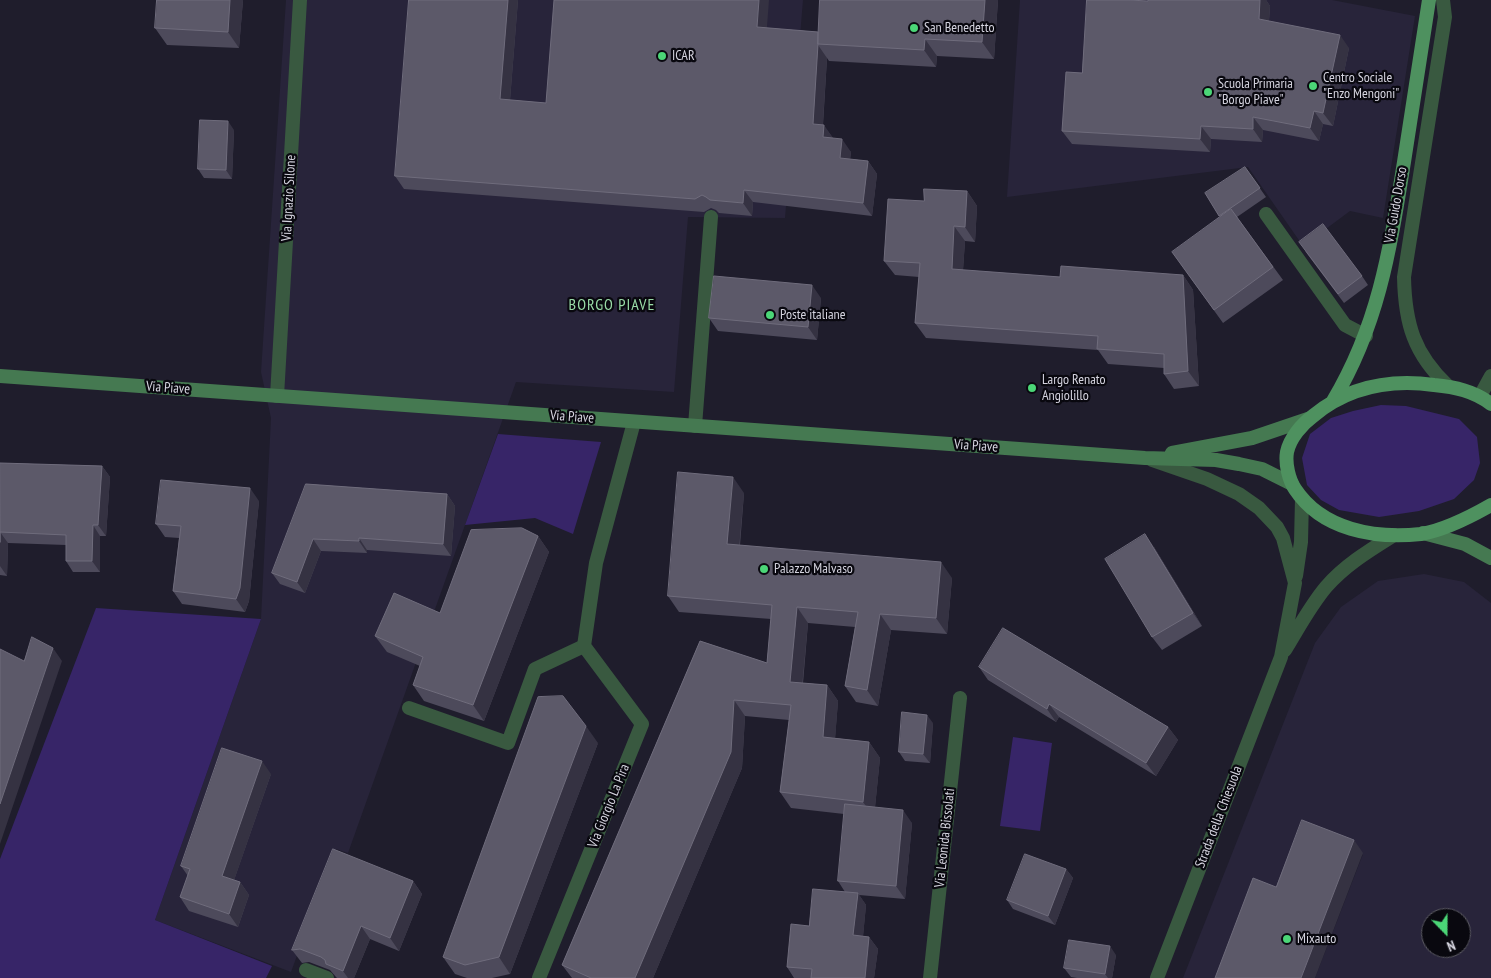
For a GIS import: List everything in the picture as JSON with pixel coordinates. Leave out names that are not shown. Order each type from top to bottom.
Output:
[{"type":"main road","name":"Via Guido Dorso","points":[[1333,401],[1366,336],[1378,298],[1389,251],[1429,0]]},
{"type":"main road","name":"Via Piave","points":[[0,376],[1144,458],[1216,460],[1262,469],[1292,484]]},
{"type":"main road","points":[[1487,398],[1448,386],[1412,382],[1364,389],[1333,401],[1308,420],[1299,430],[1287,452],[1288,469],[1292,484],[1302,499],[1322,516],[1345,527],[1363,532],[1394,535],[1423,533],[1460,521],[1491,505]]},
{"type":"main road","name":"Via Piave","points":[[1144,458],[1243,440],[1308,420]]},
{"type":"main road","points":[[1423,533],[1465,544],[1491,558]]},
{"type":"street","name":"Via Ignazio Silone","points":[[277,396],[300,0]]},
{"type":"street","name":"Via Guido Dorso","points":[[1443,0],[1445,17],[1404,277],[1408,319],[1418,350],[1433,372],[1448,386]]},
{"type":"street","points":[[1266,214],[1345,326],[1366,336]]},
{"type":"street","points":[[696,426],[711,217]]},
{"type":"street","points":[[1487,398],[1491,376]]},
{"type":"street","points":[[409,708],[508,743],[535,669],[584,646],[596,563],[634,422]]},
{"type":"street","name":"Strada della Chiesuola","points":[[1144,458],[1207,479],[1238,494],[1259,508],[1277,527],[1283,538],[1295,583]]},
{"type":"street","name":"Strada della Chiesuola","points":[[1157,978],[1281,657],[1301,542],[1302,499]]},
{"type":"street","name":"Strada della Chiesuola","points":[[1281,657],[1315,602],[1327,587],[1361,556],[1394,535]]},
{"type":"street","name":"Via Giorgio La Pira","points":[[540,978],[642,724],[584,646]]},
{"type":"street","name":"Via Leonida Bissolati","points":[[930,978],[960,698]]},
{"type":"street","points":[[306,970],[327,978]]},
{"type":"shaded area","points":[[286,0],[803,0],[785,218],[688,217],[674,392],[516,382],[348,853],[336,849],[291,972],[155,920],[261,619],[271,418],[261,372]]},
{"type":"shaded area","name":"Scuola Primaria \"Borgo Piave\"","points":[[1020,0],[1332,0],[1415,16],[1383,218],[1350,211],[1303,246],[1248,167],[1007,197]]},
{"type":"shaded area","points":[[1381,405],[1406,406],[1459,419],[1477,437],[1480,463],[1474,480],[1454,499],[1419,511],[1379,517],[1339,510],[1321,500],[1307,485],[1302,458],[1310,434],[1331,418]]},
{"type":"shaded area","points":[[498,434],[601,442],[573,534],[535,518],[465,525]]},
{"type":"shaded area","name":"Mixauto","points":[[1424,574],[1464,582],[1491,603],[1491,978],[1315,978],[1363,854],[1229,978],[1183,978],[1315,643],[1341,607],[1378,581]]},
{"type":"shaded area","points":[[96,608],[261,619],[155,920],[272,966],[266,978],[0,978],[0,859]]},
{"type":"shaded area","points":[[1013,737],[1052,743],[1040,831],[1000,826]]},
{"type":"building","points":[[157,0],[230,0],[228,32],[155,28]]},
{"type":"building","name":"ICAR","points":[[409,0],[508,0],[500,99],[546,103],[554,0],[759,0],[757,27],[818,32],[813,124],[824,125],[823,137],[842,139],[840,158],[868,161],[863,203],[744,190],[743,203],[710,200],[702,195],[695,199],[395,176]]},
{"type":"building","name":"San Benedetto","points":[[820,0],[985,0],[982,42],[925,39],[924,50],[818,44]]},
{"type":"building","points":[[1087,0],[1260,0],[1259,19],[1340,35],[1323,113],[1314,111],[1310,128],[1253,117],[1253,129],[1201,126],[1200,139],[1062,131],[1066,72],[1082,73]]},
{"type":"building","points":[[200,120],[228,121],[226,170],[198,169]]},
{"type":"building","points":[[1245,167],[1260,188],[1219,216],[1205,193]]},
{"type":"building","points":[[924,189],[967,191],[965,227],[954,226],[952,269],[1060,277],[1061,266],[1183,275],[1188,371],[1164,374],[1164,354],[1097,349],[1098,336],[915,323],[920,263],[884,261],[888,199],[924,201]]},
{"type":"building","points":[[1231,209],[1273,267],[1214,310],[1172,252]]},
{"type":"building","points":[[1323,224],[1362,276],[1338,294],[1299,242]]},
{"type":"building","name":"Poste italiane","points":[[714,276],[812,285],[808,327],[709,318]]},
{"type":"building","points":[[0,463],[102,466],[98,525],[93,525],[92,561],[66,561],[66,535],[0,532]]},
{"type":"building","points":[[678,472],[733,477],[727,544],[941,562],[936,618],[880,614],[867,690],[845,686],[858,612],[797,607],[790,682],[827,685],[823,737],[869,742],[863,802],[780,792],[791,705],[734,700],[731,752],[635,978],[591,978],[562,965],[700,641],[767,663],[772,605],[668,596]]},
{"type":"building","points":[[161,480],[250,488],[240,588],[236,599],[173,591],[181,526],[156,524]]},
{"type":"building","points":[[306,484],[447,494],[443,544],[359,538],[359,541],[313,539],[297,582],[272,573]]},
{"type":"building","points":[[522,528],[538,536],[473,705],[413,685],[423,657],[375,636],[394,593],[440,613],[471,530]]},
{"type":"building","points":[[1145,534],[1193,613],[1152,637],[1105,559]]},
{"type":"building","points":[[1003,628],[1168,727],[1146,763],[1049,704],[1047,709],[979,667]]},
{"type":"building","points":[[32,637],[53,648],[0,804],[0,649],[24,661]]},
{"type":"building","points":[[563,696],[586,726],[499,957],[465,965],[443,957],[538,697]]},
{"type":"building","points":[[902,712],[927,715],[923,754],[899,752]]},
{"type":"building","points":[[222,748],[262,761],[222,876],[240,882],[229,914],[180,897],[190,869],[181,866]]},
{"type":"building","points":[[845,804],[903,810],[896,886],[838,881]]},
{"type":"building","name":"Mixauto","points":[[1302,820],[1354,840],[1301,978],[1215,978],[1253,878],[1276,887]]},
{"type":"building","points":[[333,849],[413,881],[390,938],[361,926],[343,971],[326,964],[325,960],[321,957],[300,949],[292,950]]},
{"type":"building","points":[[1025,854],[1066,869],[1048,916],[1007,900]]},
{"type":"building","points":[[813,889],[858,893],[853,935],[869,937],[865,978],[811,978],[812,969],[787,967],[791,924],[809,926]]},
{"type":"building","points":[[1069,940],[1110,946],[1105,974],[1064,968]]},
{"type":"place","name":"San Benedetto","points":[[914,28]]},
{"type":"place","name":"ICAR","points":[[662,56]]},
{"type":"place","name":"Centro Sociale \"Enzo Mengoni\"","points":[[1313,86]]},
{"type":"place","name":"Scuola Primaria \"Borgo Piave\"","points":[[1208,92]]},
{"type":"place","name":"Poste italiane","points":[[770,315]]},
{"type":"place","name":"Largo Renato Angiolillo","points":[[1032,388]]},
{"type":"place","name":"Palazzo Malvaso","points":[[764,569]]},
{"type":"place","name":"Mixauto","points":[[1287,939]]},
{"type":"district","name":"BORGO PIAVE","points":[[612,305]]}]
